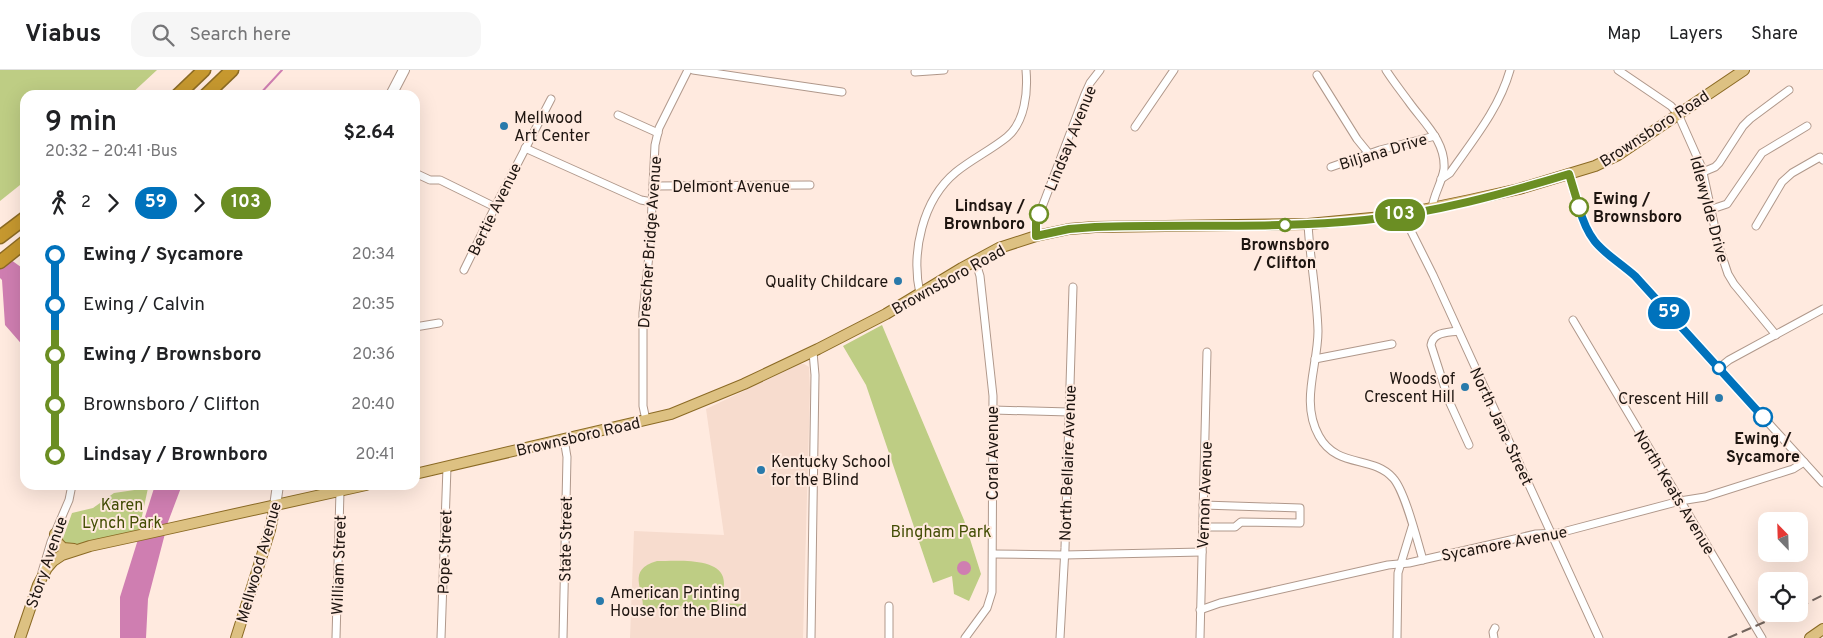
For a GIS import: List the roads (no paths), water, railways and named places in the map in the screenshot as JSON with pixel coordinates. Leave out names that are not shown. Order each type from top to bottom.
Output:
[{"type":"highway","points":[[183,90],[204,70]]},
{"type":"highway","points":[[211,90],[232,70]]},
{"type":"highway","points":[[0,237],[20,222]]},
{"type":"highway","points":[[0,262],[20,246]]},
{"type":"main road","name":"Brownsboro Road","points":[[420,473],[671,414],[813,352],[886,314],[975,260],[999,248],[1036,236],[1069,229],[1095,227],[1308,224],[1367,220],[1432,209],[1569,174],[1595,166],[1618,155],[1744,70]]},
{"type":"main road","points":[[55,534],[62,548],[71,549],[168,530],[344,490]]},
{"type":"main road","name":"Mellwood Avenue","points":[[236,638],[270,530],[275,506]]},
{"type":"main road","points":[[38,585],[53,561],[62,555],[90,546]]},
{"type":"main road","name":"Story Avenue","points":[[20,638],[38,585]]},
{"type":"main road","points":[[1810,638],[1823,629]]},
{"type":"street","points":[[394,90],[404,70]]},
{"type":"street","name":"Drescher Bridge Avenue","points":[[646,420],[643,406],[643,322],[650,245],[655,145],[658,132],[688,70]]},
{"type":"street","points":[[693,70],[842,92]]},
{"type":"street","points":[[915,72],[944,70]]},
{"type":"street","points":[[920,294],[917,278],[919,240],[929,210],[944,184],[952,176],[1006,138],[1016,127],[1023,111],[1025,100],[1027,87],[1026,70]]},
{"type":"street","name":"Lindsay Avenue","points":[[1036,236],[1036,222],[1085,94],[1100,70]]},
{"type":"street","points":[[1135,128],[1174,70]]},
{"type":"street","points":[[1386,70],[1435,136],[1443,155],[1444,168],[1434,194],[1432,209]]},
{"type":"street","points":[[1441,179],[1450,173],[1487,120],[1499,100],[1510,70]]},
{"type":"street","name":"Idlewylde Drive","points":[[1618,70],[1671,106],[1678,114],[1703,172],[1719,247],[1728,274],[1776,335]]},
{"type":"street","points":[[1317,75],[1357,139],[1370,155]]},
{"type":"street","points":[[1703,172],[1715,167],[1719,163],[1743,126],[1750,119],[1789,90]]},
{"type":"street","points":[[525,148],[551,99]]},
{"type":"street","points":[[618,115],[658,132]]},
{"type":"street","points":[[1712,209],[1727,204],[1762,153],[1807,126]]},
{"type":"street","name":"Biljana Drive","points":[[1331,167],[1380,150],[1435,136]]},
{"type":"street","name":"Delmont Avenue","points":[[525,148],[641,200],[652,202]]},
{"type":"street","name":"Bertie Avenue","points":[[464,270],[525,148]]},
{"type":"street","points":[[1756,226],[1786,177],[1822,159]]},
{"type":"street","points":[[1569,174],[1583,224],[1591,238],[1611,258],[1635,276],[1823,483]]},
{"type":"street","points":[[420,175],[430,180],[440,180],[495,207]]},
{"type":"street","name":"Delmont Avenue","points":[[653,186],[810,186]]},
{"type":"street","name":"North Jane Street","points":[[1405,214],[1409,227],[1599,638]]},
{"type":"street","points":[[1308,224],[1318,338],[1310,390],[1310,404],[1314,423],[1325,444],[1338,455],[1352,461],[1377,467],[1393,478],[1401,492],[1423,560]]},
{"type":"street","name":"Coral Avenue","points":[[964,637],[983,614],[991,598],[993,554],[991,486],[993,410],[980,276],[975,260]]},
{"type":"street","name":"North Bellaire Avenue","points":[[1060,638],[1073,287]]},
{"type":"street","points":[[1719,368],[1729,360],[1823,309]]},
{"type":"street","name":"North Keats Avenue","points":[[1573,320],[1762,638]]},
{"type":"street","points":[[420,326],[439,323]]},
{"type":"street","points":[[1458,331],[1436,336],[1432,340],[1431,345],[1449,401],[1469,445]]},
{"type":"street","points":[[1315,359],[1392,344]]},
{"type":"street","points":[[810,638],[815,374],[813,352]]},
{"type":"street","name":"Vernon Avenue","points":[[1200,638],[1207,352]]},
{"type":"street","points":[[993,410],[1069,412]]},
{"type":"street","name":"State Street","points":[[563,638],[567,457],[564,439]]},
{"type":"street","name":"Sycamore Avenue","points":[[1200,610],[1220,603],[1400,563],[1423,560],[1536,534],[1559,533],[1680,501],[1705,497],[1793,469],[1804,462]]},
{"type":"street","name":"Pope Street","points":[[441,638],[447,467]]},
{"type":"street","name":"Story Avenue","points":[[38,585],[51,542],[71,490]]},
{"type":"street","name":"Mellwood Avenue","points":[[275,506],[277,490]]},
{"type":"street","name":"William Street","points":[[336,638],[340,491]]},
{"type":"street","points":[[1203,505],[1300,508],[1300,523],[1241,522],[1235,527],[1203,527]]},
{"type":"street","points":[[1397,638],[1398,573],[1412,527]]},
{"type":"street","points":[[993,554],[1064,555],[1202,552]]},
{"type":"street","points":[[889,606],[889,638]]},
{"type":"street","points":[[1494,638],[1493,632],[1495,628]]},
{"type":"waterway","points":[[264,90],[282,70]]},
{"type":"railway","points":[[1808,602],[1823,595]]},
{"type":"railway","points":[[1728,638],[1765,622]]},
{"type":"place","name":"Mellwood Art Center","points":[[504,126]]},
{"type":"place","name":"Ewing / Brownsboro","points":[[1579,207]]},
{"type":"place","name":"Lindsay / Brownboro","points":[[1039,214]]},
{"type":"place","name":"Brownsboro / Clifton","points":[[1285,225]]},
{"type":"place","name":"Quality Childcare","points":[[898,281]]},
{"type":"place","name":"Woods of Crescent Hill","points":[[1465,387]]},
{"type":"place","name":"Crescent Hill","points":[[1719,398]]},
{"type":"place","name":"Ewing / Sycamore","points":[[1763,417]]},
{"type":"place","name":"Kentucky School for the Blind","points":[[761,470]]},
{"type":"place","name":"American Printing House for the Blind","points":[[600,601]]},
{"type":"park label","name":"Karen Lynch Park","points":[[122,513]]},
{"type":"park label","name":"Bingham Park","points":[[941,531]]}]
